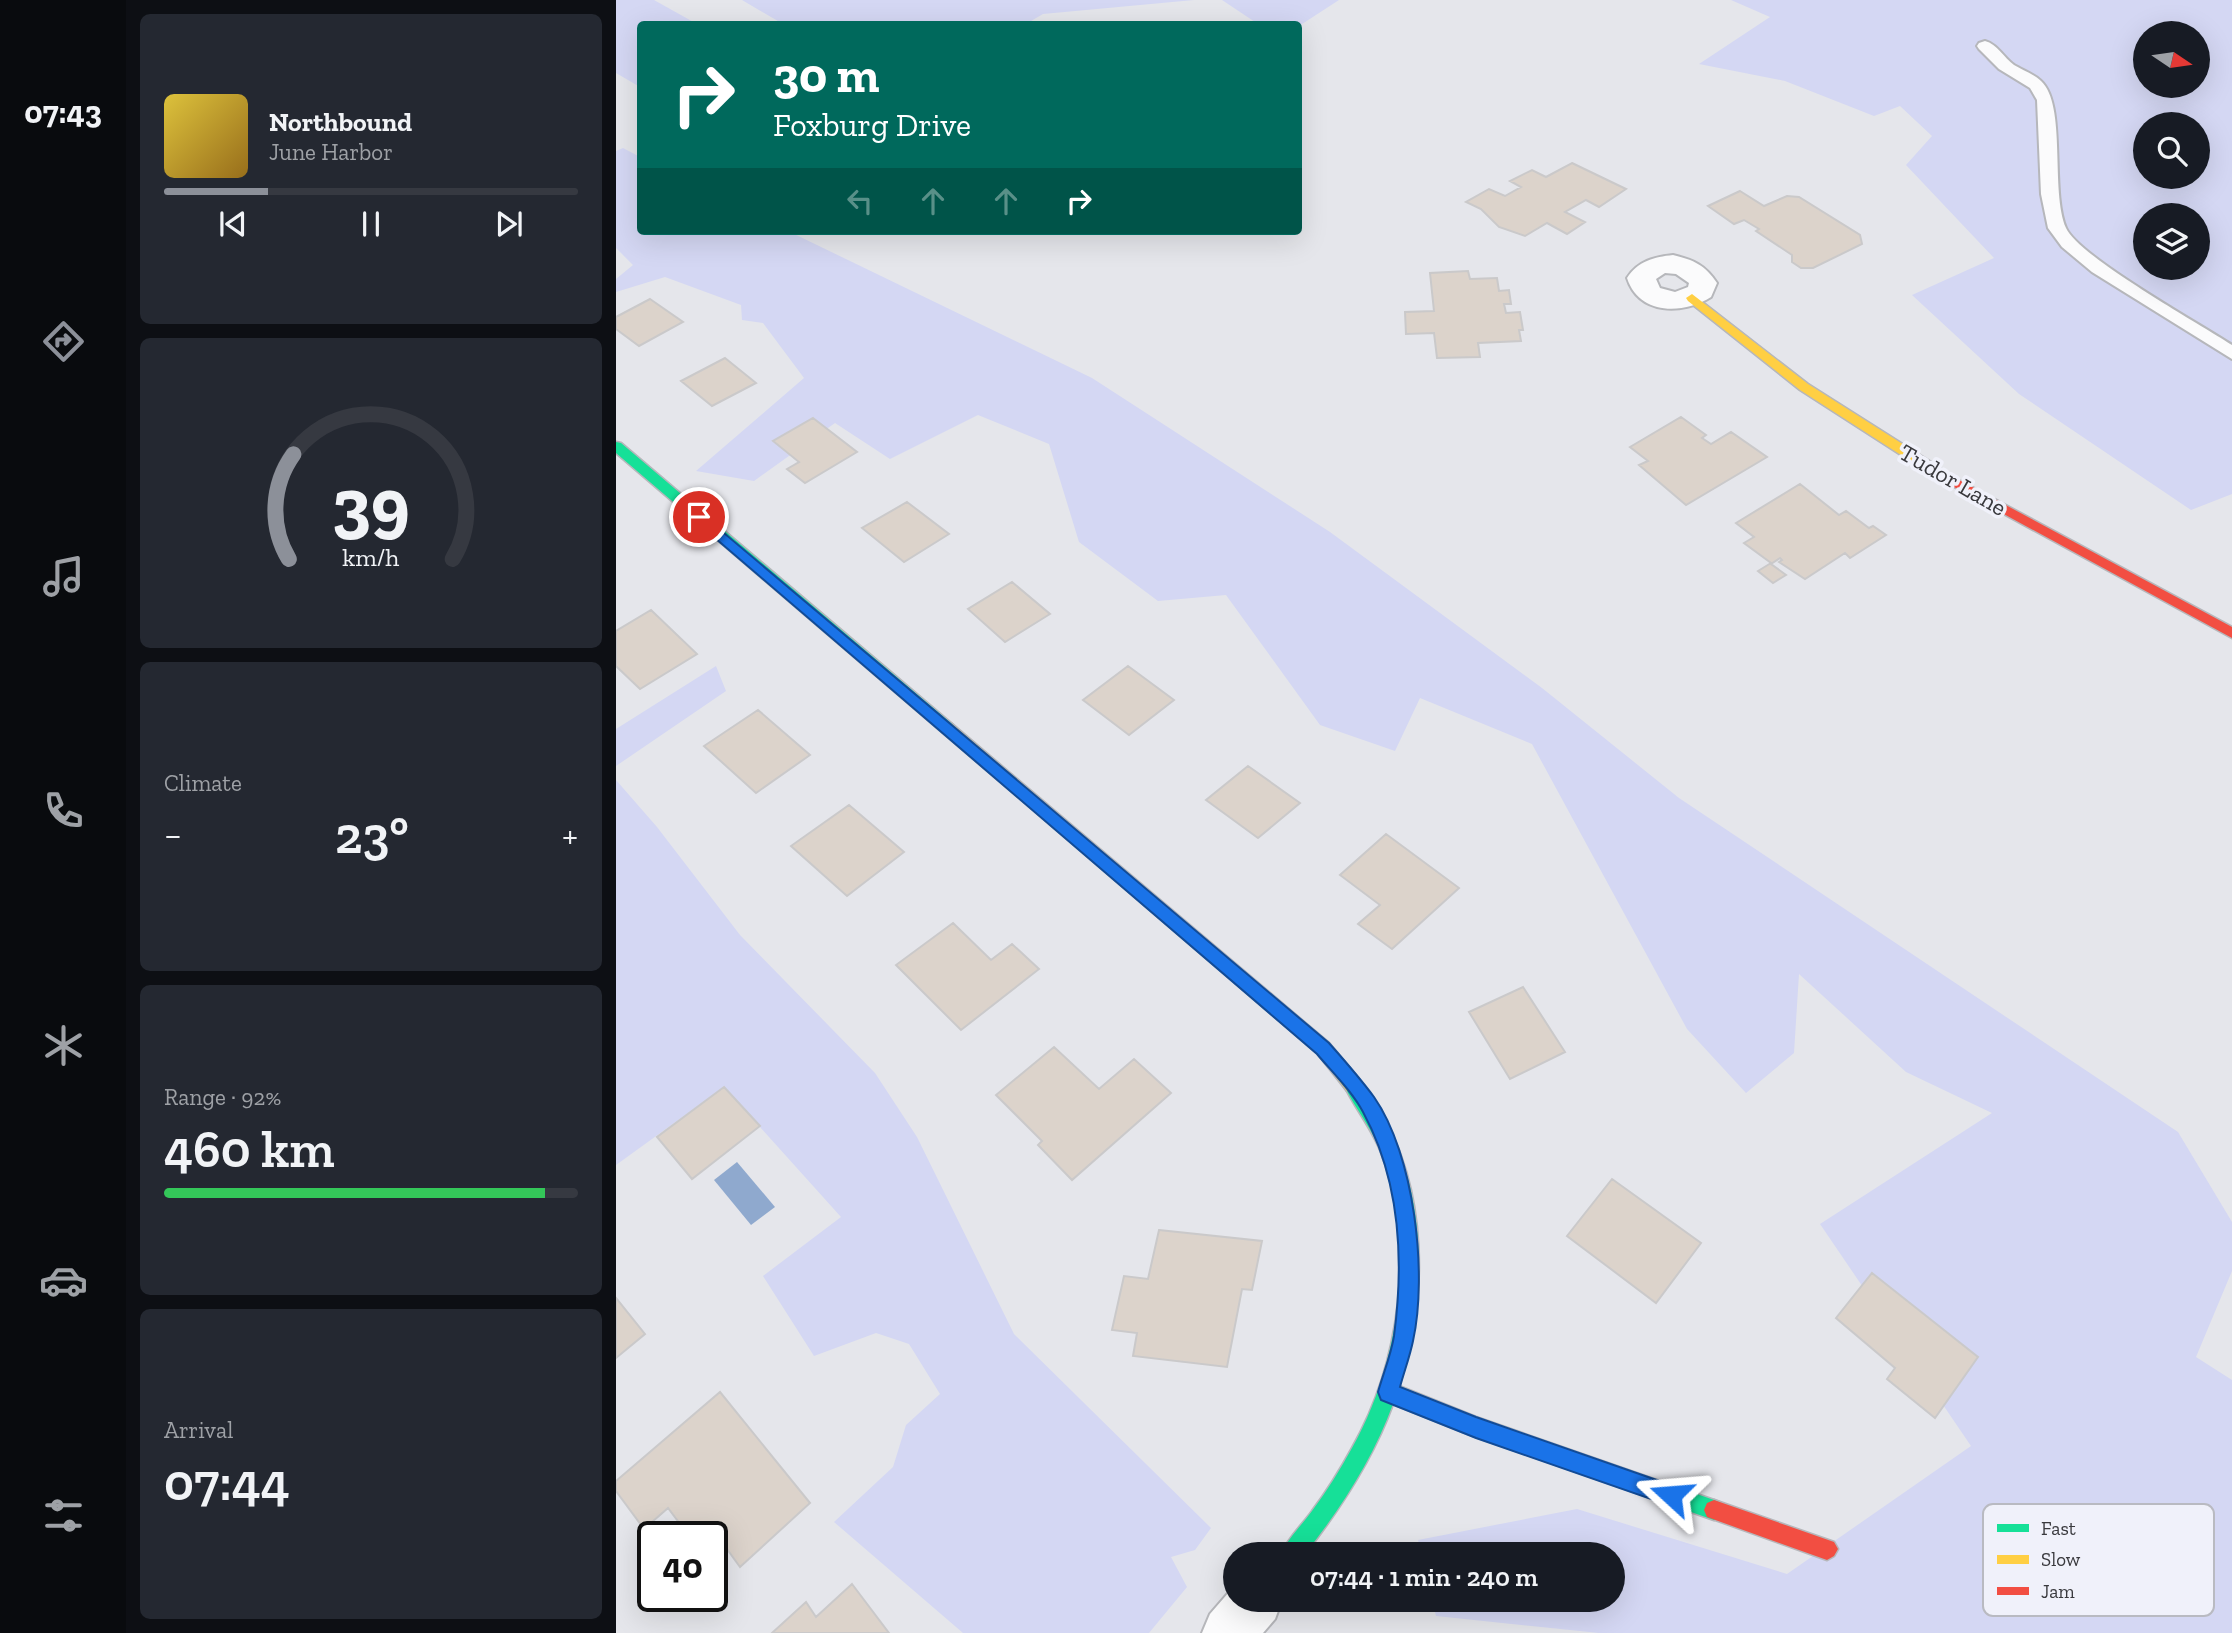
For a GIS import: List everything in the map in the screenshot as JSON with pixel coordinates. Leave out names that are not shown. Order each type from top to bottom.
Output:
[{"type":"street","name":"Tudor Lane","points":[[1692,298],[1804,387],[1905,453],[2020,519],[2232,633]]},
{"type":"street","points":[[616,446],[1323,1048],[1368,1104],[1394,1158],[1406,1218],[1408,1280],[1404,1338],[1388,1392],[1359,1461],[1325,1513],[1302,1542]]},
{"type":"street","points":[[1388,1392],[1476,1427],[1827,1549]]},
{"type":"street","points":[[1228,1633],[1246,1612]]},
{"type":"lane","points":[[1985,46],[2005,66],[2036,85],[2045,100],[2050,194],[2057,228],[2068,243],[2098,268],[2232,353]]},
{"type":"shaded area","points":[[616,0],[654,0],[692,21],[637,21],[637,85],[616,73]]},
{"type":"shaded area","points":[[742,0],[1194,0],[1043,14],[1031,21],[778,21]]},
{"type":"shaded area","points":[[1222,0],[1339,0],[1302,24],[1302,21],[1254,21]]},
{"type":"shaded area","points":[[1731,0],[2232,0],[2232,494],[2191,510],[2019,394],[1912,295],[1994,258],[1906,165],[1932,136],[1900,106],[1874,116],[1785,81],[1699,64],[1770,17]]},
{"type":"shaded area","points":[[623,148],[637,155],[637,235],[796,235],[1092,378],[1330,532],[1542,688],[1679,798],[2178,1132],[2232,1222],[2232,1271],[2196,1357],[2232,1380],[2232,1633],[1599,1633],[1436,1616],[1435,1612],[1625,1612],[1625,1542],[1418,1540],[1577,1509],[1787,1574],[1971,1446],[1820,1224],[1992,1113],[1906,1072],[1799,974],[1794,1053],[1746,1093],[1687,1029],[1532,744],[1420,698],[1395,751],[1320,725],[1226,595],[1158,601],[1079,542],[1049,444],[978,415],[890,459],[835,423],[754,481],[696,471],[804,378],[763,323],[742,320],[741,305],[665,277],[616,292],[616,279],[633,265],[616,248],[616,151]]},
{"type":"shaded area","points":[[716,666],[726,691],[616,766],[616,729]]},
{"type":"shaded area","points":[[616,780],[657,827],[740,935],[875,1073],[917,1137],[1014,1334],[1211,1528],[1195,1550],[1171,1557],[1187,1587],[1149,1633],[963,1633],[834,1522],[893,1467],[906,1425],[940,1394],[909,1344],[876,1333],[814,1356],[763,1276],[841,1217],[724,1087],[616,1165]]},
{"type":"shaded area","points":[[737,1162],[775,1207],[751,1225],[714,1180]]},
{"type":"building","points":[[1572,163],[1626,189],[1599,207],[1586,200],[1565,212],[1585,222],[1567,234],[1547,223],[1525,236],[1499,227],[1481,209],[1466,202],[1489,189],[1505,196],[1521,187],[1510,181],[1532,170],[1546,177]]},
{"type":"building","points":[[1740,191],[1764,206],[1787,196],[1799,197],[1860,235],[1862,244],[1813,268],[1801,268],[1792,262],[1792,255],[1756,231],[1759,229],[1744,220],[1734,224],[1708,206]]},
{"type":"building","points":[[1468,271],[1470,279],[1497,278],[1499,291],[1509,290],[1511,304],[1504,304],[1506,313],[1520,312],[1523,330],[1519,330],[1521,341],[1478,343],[1480,357],[1437,358],[1434,333],[1406,334],[1405,312],[1434,311],[1430,273]]},
{"type":"building","points":[[650,299],[683,322],[639,346],[616,329],[616,317]]},
{"type":"building","points":[[725,358],[756,383],[712,406],[681,381]]},
{"type":"building","points":[[1681,417],[1706,435],[1702,438],[1711,444],[1731,432],[1767,457],[1686,505],[1639,465],[1648,461],[1630,447]]},
{"type":"building","points":[[813,418],[857,452],[805,483],[787,469],[799,462],[773,441]]},
{"type":"building","points":[[1800,484],[1839,515],[1846,511],[1869,528],[1873,526],[1886,535],[1850,558],[1845,553],[1805,579],[1779,562],[1782,560],[1780,558],[1771,564],[1786,575],[1773,583],[1758,571],[1771,563],[1744,543],[1754,537],[1736,523]]},
{"type":"building","points":[[907,502],[949,534],[904,562],[862,528]]},
{"type":"building","points":[[1012,582],[1050,614],[1005,642],[968,609]]},
{"type":"building","points":[[651,610],[697,654],[640,689],[616,666],[616,631]]},
{"type":"building","points":[[1128,666],[1174,700],[1129,735],[1083,700]]},
{"type":"building","points":[[758,710],[810,755],[756,793],[704,746]]},
{"type":"building","points":[[1248,766],[1300,803],[1258,838],[1206,800]]},
{"type":"building","points":[[849,805],[904,852],[847,896],[791,846]]},
{"type":"building","points":[[1386,834],[1459,888],[1392,949],[1358,924],[1380,905],[1340,875]]},
{"type":"building","points":[[953,923],[991,960],[1012,944],[1039,969],[961,1030],[896,965]]},
{"type":"building","points":[[1523,987],[1565,1052],[1510,1079],[1469,1012]]},
{"type":"building","points":[[1054,1047],[1099,1089],[1134,1059],[1171,1093],[1072,1180],[1038,1145],[1042,1141],[996,1095]]},
{"type":"building","points":[[724,1087],[760,1126],[692,1179],[657,1137]]},
{"type":"building","points":[[1612,1179],[1701,1243],[1656,1303],[1567,1236]]},
{"type":"building","points":[[1159,1230],[1262,1241],[1252,1290],[1242,1289],[1227,1367],[1133,1356],[1137,1333],[1112,1330],[1124,1276],[1148,1279]]},
{"type":"building","points":[[1872,1273],[1978,1357],[1935,1418],[1887,1379],[1895,1368],[1836,1318]]},
{"type":"building","points":[[616,1298],[645,1334],[616,1358]]},
{"type":"building","points":[[720,1392],[810,1503],[740,1567],[728,1550],[728,1521],[678,1521],[668,1508],[653,1521],[638,1521],[616,1491],[616,1481]]},
{"type":"building","points":[[852,1584],[889,1633],[772,1633],[806,1602],[816,1617]]},
{"type":"traffic: fast","points":[[616,446],[947,728]]},
{"type":"traffic: fast","points":[[1301,1542],[1344,1482],[1382,1407],[1396,1368],[1409,1283],[1406,1216],[1398,1176],[1385,1139],[1353,1085]]},
{"type":"traffic: fast","points":[[1388,1392],[1476,1427],[1714,1510]]},
{"type":"traffic: slow","points":[[1692,298],[1804,387],[1937,472]]},
{"type":"traffic: slow","points":[[947,728],[1323,1048],[1353,1085]]},
{"type":"traffic: jam","points":[[1937,472],[2232,633]]},
{"type":"traffic: jam","points":[[1714,1510],[1827,1549]]},
{"type":"route","points":[[699,517],[1323,1048],[1368,1104],[1394,1158],[1406,1218],[1408,1280],[1404,1338],[1388,1392],[1476,1427],[1671,1495]]}]
